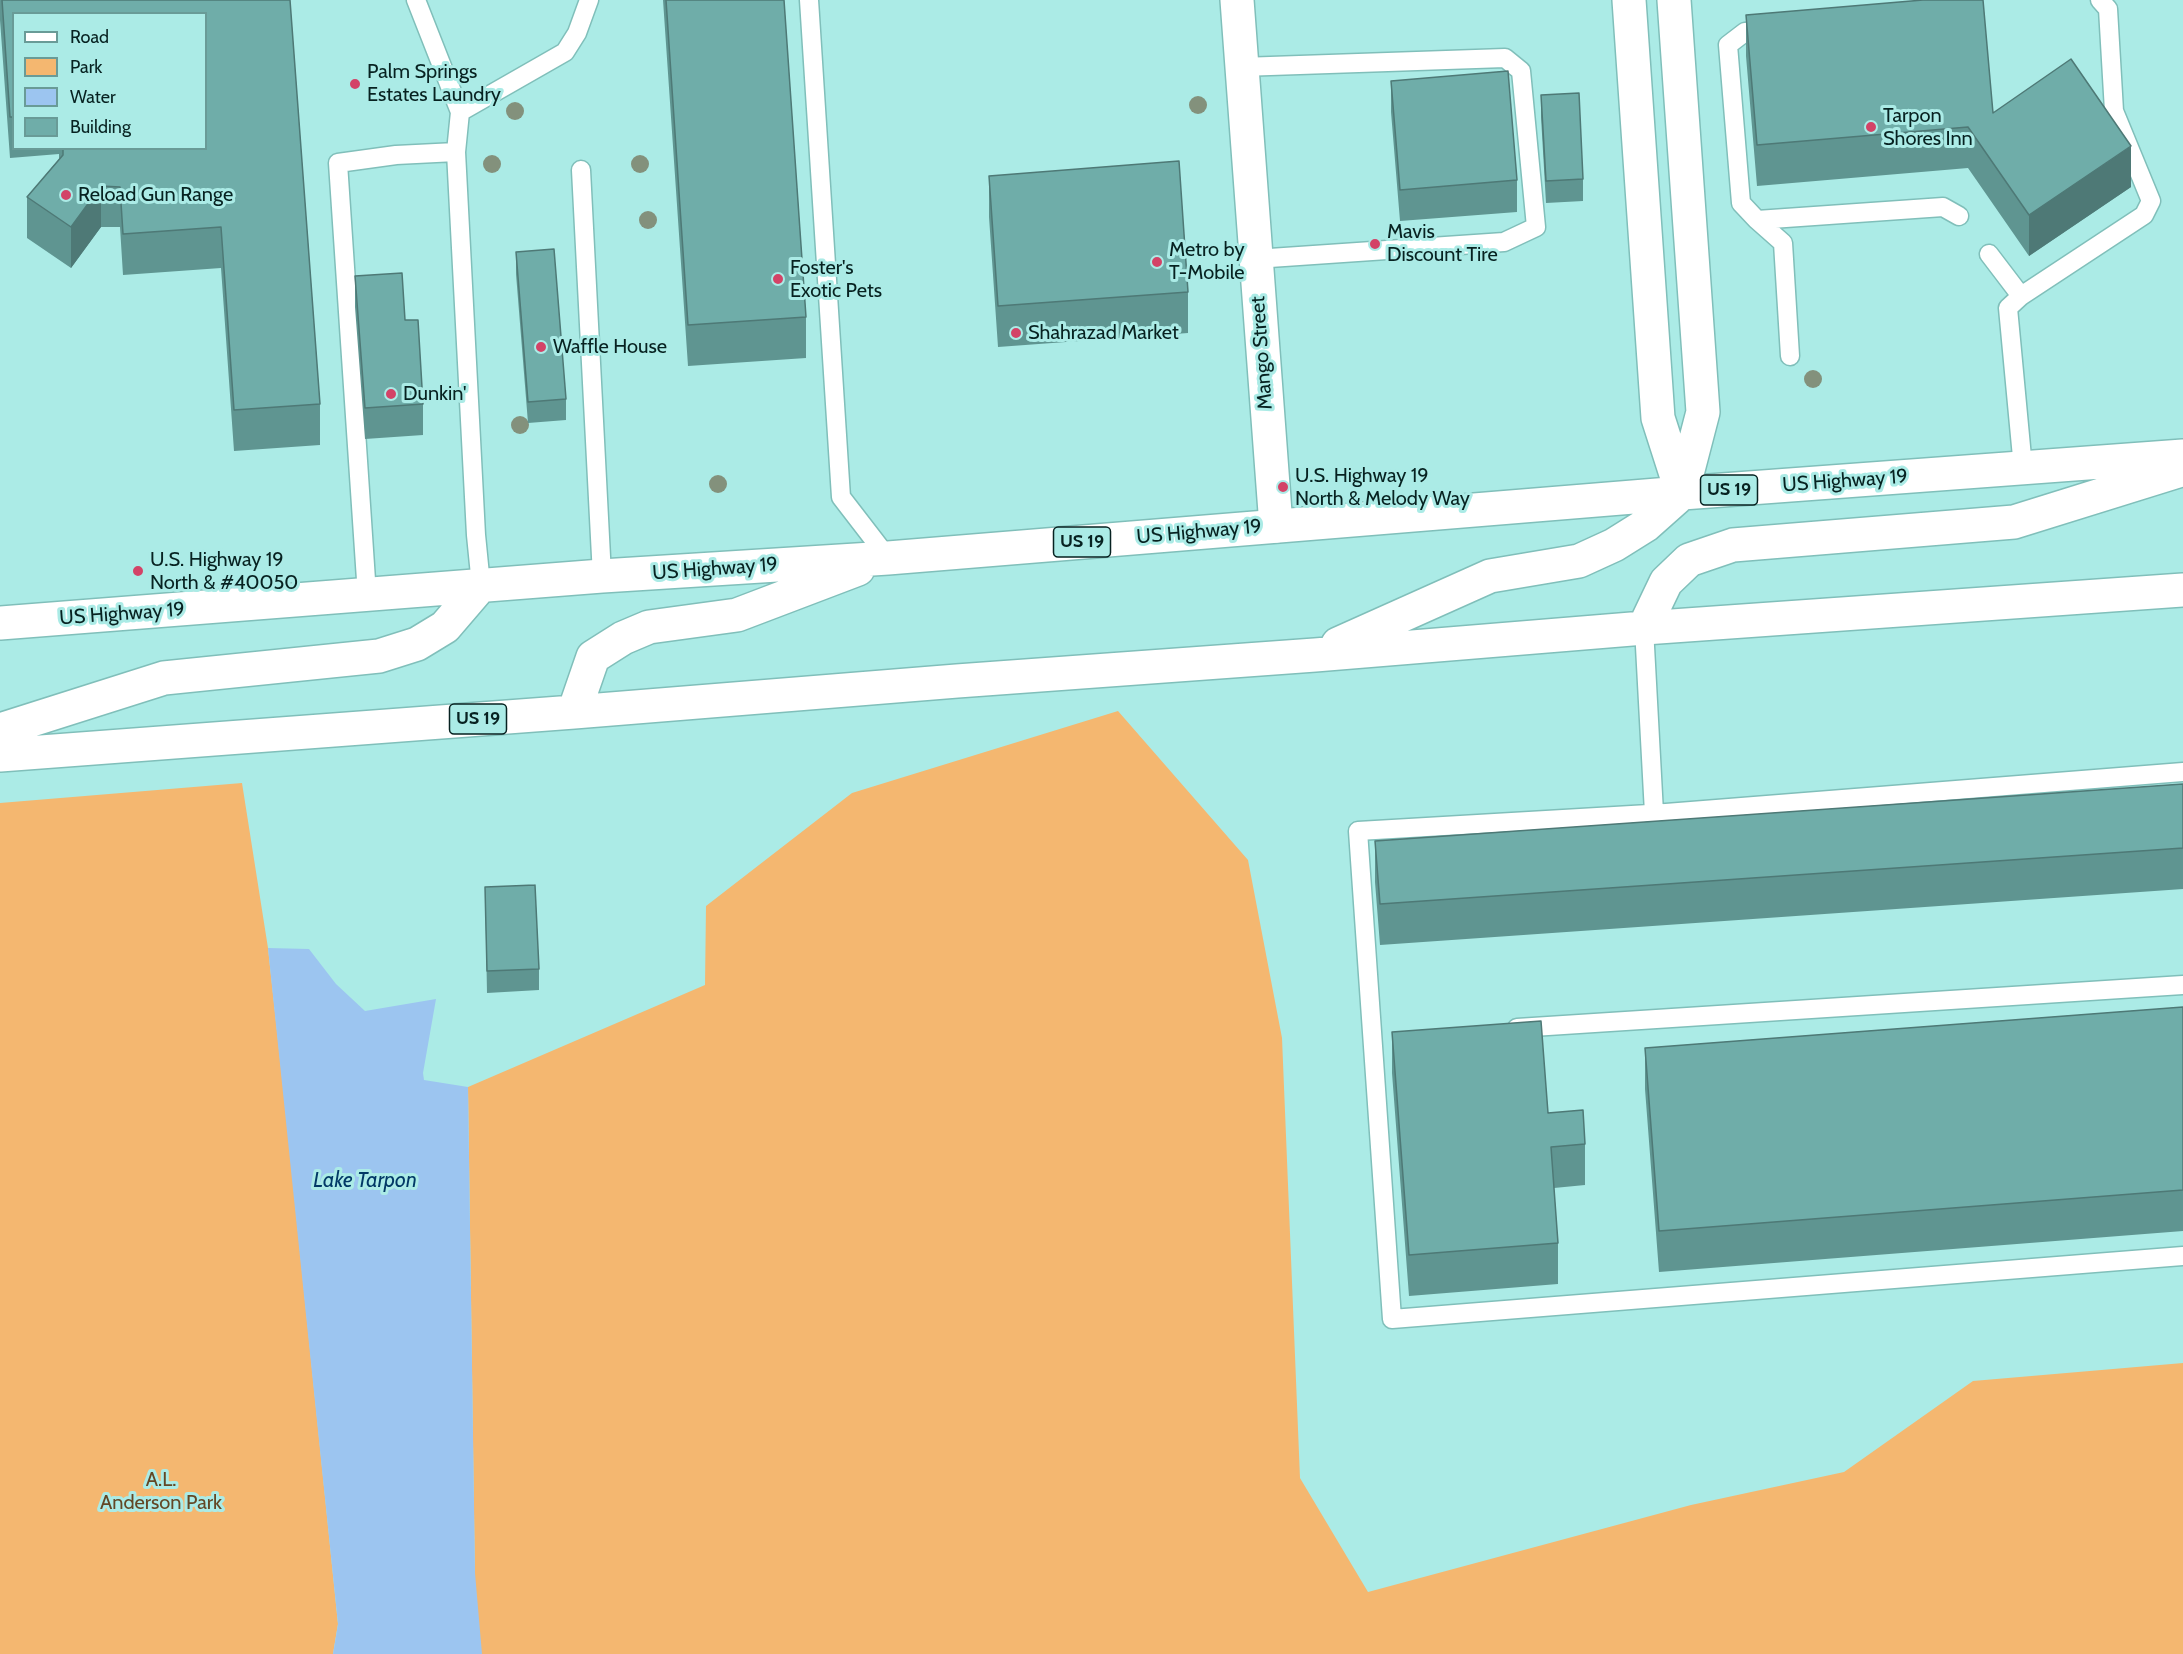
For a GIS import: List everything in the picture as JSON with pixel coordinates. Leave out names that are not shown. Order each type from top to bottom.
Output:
[{"type":"main road","name":"Mango Street","points":[[1237,0],[1276,526]]},
{"type":"main road","points":[[1629,0],[1658,418],[1682,493]]},
{"type":"main road","points":[[1315,655],[1490,576],[1579,561],[1614,545],[1646,525],[1682,493],[1702,412],[1674,0]]},
{"type":"main road","name":"US Highway 19","points":[[0,623],[603,576],[888,558],[1682,493],[2183,456]]},
{"type":"main road","points":[[1644,628],[1666,582],[1689,560],[1733,545],[2014,522],[2183,469]]},
{"type":"main road","points":[[574,712],[593,657],[623,638],[649,627],[737,615],[888,558]]},
{"type":"main road","points":[[0,730],[164,678],[379,656],[417,644],[445,627],[481,585]]},
{"type":"main road","name":"US 19","points":[[0,755],[1644,628],[2183,590]]},
{"type":"lane","points":[[416,0],[460,112],[456,152],[476,535],[481,585]]},
{"type":"lane","points":[[460,112],[565,52],[577,33],[589,0]]},
{"type":"lane","points":[[809,0],[841,497],[888,558]]},
{"type":"lane","points":[[2023,468],[2008,308],[2021,296],[2144,214],[2151,201],[2114,111],[2108,9],[2100,0]]},
{"type":"lane","points":[[1781,28],[1745,32],[1728,45],[1741,203],[1756,220],[1783,243],[1790,356]]},
{"type":"lane","points":[[1241,67],[1505,58],[1521,71],[1536,227],[1504,242],[1255,259]]},
{"type":"lane","points":[[367,595],[338,163],[396,155],[456,152]]},
{"type":"lane","points":[[581,170],[603,576]]},
{"type":"lane","points":[[1756,220],[1943,207],[1959,216]]},
{"type":"lane","points":[[1989,254],[2021,296]]},
{"type":"lane","points":[[1644,628],[1654,813]]},
{"type":"lane","points":[[2183,772],[1654,813],[1358,831],[1392,1319],[2183,1256]]},
{"type":"lane","points":[[1503,1029],[2183,985]]},
{"type":"lane","points":[[1372,1037],[1395,1036]]},
{"type":"green space","points":[[1118,711],[1248,860],[1282,1038],[1300,1478],[1368,1592],[1691,1505],[1844,1472],[1973,1381],[2183,1363],[2183,1654],[476,1654],[468,1087],[705,985],[706,906],[852,793]]},
{"type":"green space","name":"A.L. Anderson Park","points":[[242,783],[268,948],[286,1114],[338,1624],[333,1654],[0,1654],[0,803]]},
{"type":"water","name":"Lake Tarpon","points":[[268,948],[309,949],[336,984],[365,1011],[436,999],[423,1073],[424,1080],[468,1087],[475,1573],[482,1654],[333,1654],[338,1624]]},
{"type":"building","points":[[2,0],[290,0],[320,404],[234,410],[221,227],[123,234],[120,187],[101,186],[71,227],[27,197],[63,155],[63,150],[207,150],[207,12],[12,12],[12,117],[10,117]]},
{"type":"building","points":[[666,0],[784,0],[806,317],[688,325]]},
{"type":"building","name":"Tarpon Shores Inn","points":[[1923,0],[1983,0],[1993,113],[2071,59],[2131,146],[2029,215],[1968,127],[1757,145],[1746,15]]},
{"type":"building","points":[[1508,71],[1517,180],[1400,190],[1391,81]]},
{"type":"building","points":[[1579,93],[1583,179],[1546,181],[1541,95]]},
{"type":"building","points":[[1179,161],[1188,292],[998,306],[989,176]]},
{"type":"building","name":"Waffle House","points":[[554,249],[566,399],[528,402],[516,252]]},
{"type":"building","name":"Dunkin'","points":[[402,273],[405,320],[418,320],[423,404],[365,408],[355,276]]},
{"type":"building","points":[[2183,784],[2183,848],[1380,904],[1375,841]]},
{"type":"building","points":[[535,885],[539,969],[487,971],[485,887]]},
{"type":"building","points":[[2183,1007],[2183,1190],[1659,1231],[1645,1048]]},
{"type":"building","points":[[1541,1021],[1548,1113],[1583,1110],[1585,1144],[1551,1147],[1558,1243],[1409,1255],[1392,1032]]},
{"type":"place","name":"Palm Springs Estates Laundry","points":[[355,84]]},
{"type":"place","name":"Tarpon Shores Inn","points":[[1871,127]]},
{"type":"place","name":"Reload Gun Range","points":[[66,195]]},
{"type":"place","name":"Mavis Discount Tire","points":[[1375,244]]},
{"type":"place","name":"Metro by T-Mobile","points":[[1157,262]]},
{"type":"place","name":"Foster's Exotic Pets","points":[[778,279]]},
{"type":"place","name":"Shahrazad Market","points":[[1016,333]]},
{"type":"place","name":"Waffle House","points":[[541,347]]},
{"type":"place","name":"Dunkin'","points":[[391,394]]},
{"type":"place","name":"U.S. Highway 19 North & Melody Way","points":[[1283,487]]},
{"type":"place","name":"U.S. Highway 19 North & #40050","points":[[138,571]]}]
